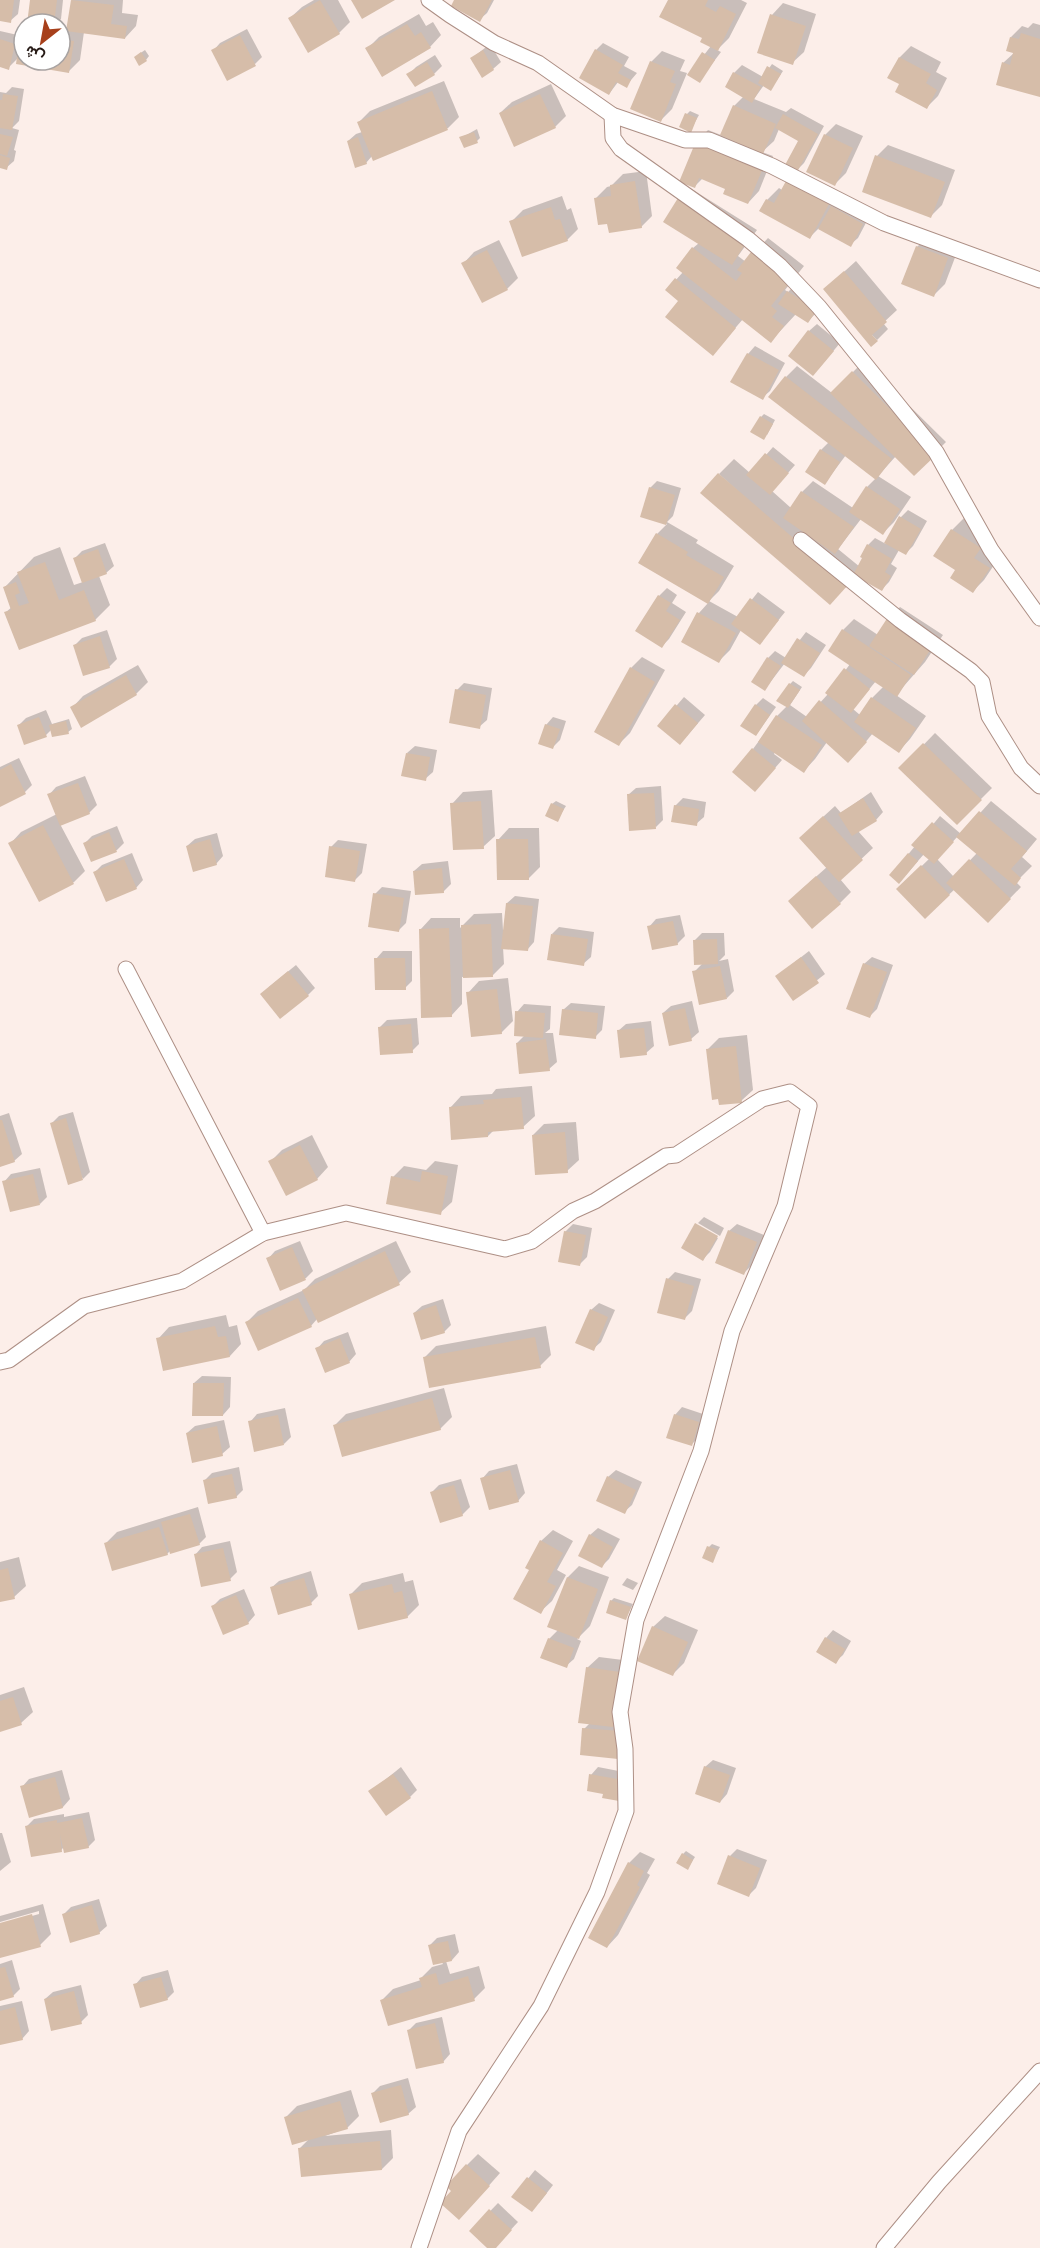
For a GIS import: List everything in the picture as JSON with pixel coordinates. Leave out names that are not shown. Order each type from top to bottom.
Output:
[{"type":"street","points":[[429,0],[494,43],[538,63],[612,116],[685,140],[709,140],[772,166],[884,224],[1040,280]]},
{"type":"street","points":[[612,116],[613,138],[621,149],[748,239],[780,266],[819,307],[936,452],[991,550],[1040,618]]},
{"type":"street","points":[[801,540],[900,620],[971,671],[982,682],[990,716],[1021,768],[1040,786]]},
{"type":"street","points":[[126,969],[263,1233]]},
{"type":"street","points":[[0,1362],[9,1360],[84,1306],[182,1281],[263,1233],[346,1213],[505,1249],[532,1241],[573,1211],[595,1201],[666,1156],[676,1155],[762,1099],[790,1092],[809,1106],[785,1206],[732,1332],[701,1451],[636,1620],[620,1712],[625,1749],[626,1811],[597,1892],[541,2006],[459,2131],[418,2248]]},
{"type":"street","points":[[884,2248],[939,2182],[1040,2071]]},
{"type":"building","points":[[0,0],[14,0],[11,23],[0,21]]},
{"type":"building","points":[[30,0],[57,0],[56,12],[28,12]]},
{"type":"building","points":[[71,0],[114,5],[111,24],[127,26],[125,39],[72,32],[72,12],[69,12]]},
{"type":"building","points":[[320,0],[340,34],[308,53],[288,18]]},
{"type":"building","points":[[351,0],[395,0],[362,19]]},
{"type":"building","points":[[454,0],[492,0],[480,22],[451,6]]},
{"type":"building","points":[[668,0],[708,0],[705,6],[716,12],[720,6],[736,14],[718,51],[700,42],[702,38],[659,17]]},
{"type":"building","points":[[770,14],[806,26],[793,65],[757,53]]},
{"type":"building","points":[[407,24],[415,36],[421,32],[431,48],[382,77],[365,48]]},
{"type":"building","points":[[1021,33],[1040,39],[1040,97],[996,85],[1002,62],[1010,65],[1013,53],[1006,51],[1010,37],[1019,39]]},
{"type":"building","points":[[240,35],[256,66],[227,81],[211,50]]},
{"type":"building","points":[[0,39],[12,43],[12,57],[9,70],[0,67]]},
{"type":"building","points":[[595,49],[623,65],[618,73],[631,80],[627,88],[616,82],[609,95],[579,78]]},
{"type":"building","points":[[483,50],[494,70],[482,78],[470,58]]},
{"type":"building","points":[[141,52],[147,61],[139,66],[134,57]]},
{"type":"building","points":[[702,52],[715,60],[700,83],[687,75]]},
{"type":"building","points":[[899,57],[931,74],[926,83],[937,90],[927,109],[895,92],[899,84],[887,78]]},
{"type":"building","points":[[650,61],[675,71],[670,82],[676,84],[661,122],[630,109]]},
{"type":"building","points":[[427,62],[435,75],[415,87],[406,74]]},
{"type":"building","points":[[767,66],[781,74],[771,91],[758,83]]},
{"type":"building","points":[[733,72],[761,87],[752,103],[725,87]]},
{"type":"building","points":[[432,91],[448,130],[373,161],[357,122]]},
{"type":"building","points":[[3,94],[18,96],[12,130],[0,128],[0,100]]},
{"type":"building","points":[[540,94],[556,128],[514,147],[499,113]]},
{"type":"building","points":[[733,105],[776,124],[763,154],[720,135]]},
{"type":"building","points":[[685,113],[697,118],[691,133],[679,127]]},
{"type":"building","points":[[783,114],[818,134],[797,172],[785,165],[798,141],[775,128]]},
{"type":"building","points":[[474,132],[478,143],[464,148],[459,137]]},
{"type":"building","points":[[0,134],[13,137],[7,156],[0,154]]},
{"type":"building","points":[[824,134],[853,148],[835,186],[806,172]]},
{"type":"building","points":[[358,137],[367,164],[355,168],[347,141]]},
{"type":"building","points":[[696,141],[763,168],[748,204],[723,194],[725,189],[699,178],[695,188],[679,182]]},
{"type":"building","points":[[0,155],[10,158],[7,170],[0,168]]},
{"type":"building","points":[[875,155],[945,182],[931,218],[862,192]]},
{"type":"building","points":[[635,181],[642,228],[609,233],[607,224],[598,225],[594,198],[611,196],[610,185]]},
{"type":"building","points":[[786,181],[829,204],[810,239],[759,211],[766,199],[774,203]]},
{"type":"building","points":[[678,198],[747,241],[732,265],[663,222]]},
{"type":"building","points":[[831,206],[863,224],[851,247],[818,229]]},
{"type":"building","points":[[551,207],[555,220],[560,219],[568,241],[522,257],[509,221]]},
{"type":"building","points":[[916,246],[948,258],[934,297],[901,284]]},
{"type":"building","points":[[692,247],[736,281],[742,273],[737,270],[751,252],[790,282],[771,306],[777,311],[772,317],[784,326],[771,343],[676,268]]},
{"type":"building","points":[[487,250],[508,290],[482,303],[461,263]]},
{"type":"building","points":[[844,271],[887,322],[872,335],[878,341],[871,347],[823,289]]},
{"type":"building","points":[[675,278],[736,328],[713,356],[665,317],[678,301],[665,290]]},
{"type":"building","points":[[787,291],[817,310],[808,323],[778,304]]},
{"type":"building","points":[[808,330],[834,351],[813,376],[788,356]]},
{"type":"building","points":[[747,353],[779,370],[763,400],[730,382]]},
{"type":"building","points":[[852,371],[936,455],[914,476],[830,393]]},
{"type":"building","points":[[785,376],[892,459],[876,480],[768,397]]},
{"type":"building","points":[[760,416],[773,424],[764,440],[750,432]]},
{"type":"building","points":[[820,449],[840,462],[825,485],[805,472]]},
{"type":"building","points":[[765,453],[789,473],[770,495],[746,475]]},
{"type":"building","points":[[718,473],[848,585],[830,605],[700,493]]},
{"type":"building","points":[[866,486],[900,509],[883,535],[849,512]]},
{"type":"building","points":[[649,487],[675,495],[666,525],[640,517]]},
{"type":"building","points":[[801,491],[854,527],[835,554],[783,518]]},
{"type":"building","points":[[899,516],[921,529],[906,555],[884,543]]},
{"type":"building","points":[[951,529],[981,548],[974,558],[990,568],[973,593],[950,578],[955,570],[933,556]]},
{"type":"building","points":[[656,533],[688,552],[686,555],[724,577],[708,604],[638,563]]},
{"type":"building","points":[[867,544],[892,559],[885,572],[891,576],[882,591],[853,575]]},
{"type":"building","points":[[98,549],[107,574],[82,583],[73,558]]},
{"type":"building","points":[[45,562],[59,600],[84,590],[96,621],[19,650],[4,612],[11,610],[3,587],[16,582],[20,593],[15,595],[19,606],[29,603],[17,572]]},
{"type":"building","points":[[658,595],[671,603],[666,611],[680,620],[662,648],[635,631]]},
{"type":"building","points":[[750,598],[779,620],[760,645],[731,624]]},
{"type":"building","points":[[697,612],[736,633],[719,663],[681,642]]},
{"type":"building","points":[[888,617],[932,647],[914,675],[869,646]]},
{"type":"building","points":[[842,629],[911,675],[897,697],[828,651]]},
{"type":"building","points":[[100,636],[110,668],[83,676],[73,645]]},
{"type":"building","points":[[797,638],[820,653],[804,677],[781,663]]},
{"type":"building","points":[[767,657],[781,666],[765,691],[751,682]]},
{"type":"building","points":[[630,667],[655,682],[619,746],[594,732]]},
{"type":"building","points":[[844,668],[870,689],[851,713],[825,693]]},
{"type":"building","points":[[126,675],[137,695],[81,728],[70,707]]},
{"type":"building","points":[[789,683],[800,690],[788,708],[776,701]]},
{"type":"building","points":[[455,689],[486,695],[480,729],[449,723]]},
{"type":"building","points":[[871,697],[916,728],[899,753],[854,722]]},
{"type":"building","points":[[819,700],[867,742],[848,763],[802,721]]},
{"type":"building","points":[[675,704],[698,723],[680,745],[657,726]]},
{"type":"building","points":[[755,704],[770,715],[756,736],[740,726]]},
{"type":"building","points":[[776,715],[822,745],[804,773],[758,742]]},
{"type":"building","points":[[39,717],[47,737],[24,745],[17,725]]},
{"type":"building","points":[[66,721],[69,734],[52,737],[49,725]]},
{"type":"building","points":[[545,724],[560,729],[553,749],[538,744]]},
{"type":"building","points":[[923,743],[982,800],[957,825],[898,768]]},
{"type":"building","points":[[752,748],[776,768],[755,792],[732,772]]},
{"type":"building","points":[[406,753],[430,757],[426,781],[401,776]]},
{"type":"building","points":[[11,764],[26,794],[0,807],[0,770]]},
{"type":"building","points":[[78,783],[90,814],[60,826],[47,794]]},
{"type":"building","points":[[654,793],[656,829],[629,831],[627,794]]},
{"type":"building","points":[[863,798],[877,821],[852,836],[838,814]]},
{"type":"building","points":[[481,801],[484,849],[453,850],[450,803]]},
{"type":"building","points":[[551,803],[564,809],[558,822],[545,816]]},
{"type":"building","points":[[674,805],[699,809],[697,826],[671,822]]},
{"type":"building","points":[[979,811],[1027,851],[1011,869],[1021,878],[1015,886],[956,837]]},
{"type":"building","points":[[823,816],[863,860],[839,882],[799,838]]},
{"type":"building","points":[[932,822],[954,842],[934,864],[911,845]]},
{"type":"building","points":[[43,825],[74,884],[39,902],[8,843]]},
{"type":"building","points":[[109,832],[117,852],[91,862],[83,843]]},
{"type":"building","points":[[210,839],[217,865],[193,872],[186,846]]},
{"type":"building","points":[[496,839],[528,839],[529,880],[497,880]]},
{"type":"building","points":[[329,846],[360,851],[355,882],[325,877]]},
{"type":"building","points":[[908,853],[918,861],[899,884],[889,875]]},
{"type":"building","points":[[124,859],[137,889],[106,902],[93,872]]},
{"type":"building","points":[[969,859],[1011,899],[988,923],[946,883]]},
{"type":"building","points":[[921,865],[950,895],[925,919],[896,889]]},
{"type":"building","points":[[442,868],[444,893],[415,895],[413,871]]},
{"type":"building","points":[[816,876],[841,904],[812,929],[788,901]]},
{"type":"building","points":[[373,893],[404,898],[399,932],[368,927]]},
{"type":"building","points":[[506,903],[533,906],[528,951],[501,949]]},
{"type":"building","points":[[673,921],[678,945],[652,950],[647,926]]},
{"type":"building","points":[[491,924],[493,977],[463,978],[461,925]]},
{"type":"building","points":[[449,928],[452,1017],[421,1018],[419,929]]},
{"type":"building","points":[[551,934],[588,939],[584,966],[547,960]]},
{"type":"building","points":[[717,939],[718,964],[694,965],[693,940]]},
{"type":"building","points":[[801,957],[819,983],[793,1001],[775,976]]},
{"type":"building","points":[[374,958],[405,958],[406,990],[375,990]]},
{"type":"building","points":[[863,963],[887,972],[870,1018],[846,1009]]},
{"type":"building","points":[[720,966],[727,999],[699,1005],[692,971]]},
{"type":"building","points":[[288,971],[309,996],[280,1019],[260,994]]},
{"type":"building","points":[[497,989],[502,1034],[471,1037],[466,992]]},
{"type":"building","points":[[685,1008],[692,1041],[669,1046],[662,1013]]},
{"type":"building","points":[[562,1009],[598,1013],[596,1039],[559,1035]]},
{"type":"building","points":[[515,1011],[545,1013],[543,1038],[514,1036]]},
{"type":"building","points":[[411,1024],[413,1053],[380,1055],[378,1027]]},
{"type":"building","points":[[644,1028],[647,1055],[620,1058],[617,1030]]},
{"type":"building","points":[[546,1039],[550,1071],[519,1074],[516,1043]]},
{"type":"building","points":[[736,1046],[742,1103],[719,1105],[718,1099],[712,1100],[706,1049]]},
{"type":"building","points":[[521,1097],[524,1129],[488,1132],[488,1137],[451,1140],[449,1107],[484,1104],[483,1100]]},
{"type":"building","points":[[66,1118],[83,1180],[68,1185],[50,1123]]},
{"type":"building","points":[[0,1120],[2,1120],[15,1162],[0,1167]]},
{"type":"building","points":[[565,1132],[568,1173],[535,1175],[532,1135]]},
{"type":"building","points":[[300,1145],[318,1180],[286,1196],[268,1161]]},
{"type":"building","points":[[422,1171],[448,1176],[441,1215],[386,1204],[391,1176],[420,1182]]},
{"type":"building","points":[[33,1174],[40,1205],[10,1212],[2,1181]]},
{"type":"building","points":[[695,1223],[718,1236],[703,1261],[681,1248]]},
{"type":"building","points":[[728,1230],[757,1242],[744,1275],[715,1263]]},
{"type":"building","points":[[564,1231],[586,1235],[580,1266],[558,1262]]},
{"type":"building","points":[[292,1247],[306,1280],[280,1291],[266,1258]]},
{"type":"building","points":[[385,1251],[400,1285],[318,1323],[302,1290]]},
{"type":"building","points":[[666,1278],[694,1286],[685,1320],[657,1313]]},
{"type":"building","points":[[298,1298],[312,1327],[258,1351],[245,1322]]},
{"type":"building","points":[[436,1305],[445,1333],[421,1340],[413,1313]]},
{"type":"building","points":[[590,1309],[608,1317],[594,1351],[575,1343]]},
{"type":"building","points":[[215,1326],[218,1337],[226,1336],[230,1357],[163,1371],[156,1338]]},
{"type":"building","points":[[535,1337],[541,1368],[429,1388],[423,1357]]},
{"type":"building","points":[[340,1338],[350,1363],[325,1373],[315,1348]]},
{"type":"building","points":[[193,1383],[224,1383],[223,1416],[192,1416]]},
{"type":"building","points":[[432,1398],[441,1430],[342,1457],[333,1425]]},
{"type":"building","points":[[674,1414],[699,1422],[692,1446],[666,1438]]},
{"type":"building","points":[[278,1415],[284,1445],[254,1452],[248,1421]]},
{"type":"building","points":[[217,1426],[223,1456],[192,1463],[186,1433]]},
{"type":"building","points":[[510,1470],[519,1502],[489,1510],[480,1478]]},
{"type":"building","points":[[232,1474],[237,1498],[208,1504],[203,1480]]},
{"type":"building","points":[[607,1476],[636,1490],[625,1514],[596,1501]]},
{"type":"building","points":[[454,1485],[463,1516],[440,1523],[430,1492]]},
{"type":"building","points":[[190,1514],[200,1545],[170,1554],[161,1522]]},
{"type":"building","points":[[159,1527],[168,1555],[112,1571],[104,1543]]},
{"type":"building","points":[[589,1534],[613,1547],[602,1568],[578,1556]]},
{"type":"building","points":[[540,1540],[563,1553],[547,1582],[556,1586],[541,1614],[513,1599],[529,1570],[525,1568]]},
{"type":"building","points":[[707,1546],[718,1550],[713,1563],[702,1558]]},
{"type":"building","points":[[223,1548],[231,1581],[201,1587],[194,1554]]},
{"type":"building","points":[[8,1568],[15,1599],[0,1602],[0,1570]]},
{"type":"building","points":[[567,1577],[598,1589],[579,1639],[547,1627]]},
{"type":"building","points":[[304,1578],[312,1605],[278,1615],[270,1587]]},
{"type":"building","points":[[392,1584],[394,1593],[402,1591],[408,1618],[358,1630],[349,1594]]},
{"type":"building","points":[[236,1595],[249,1624],[223,1635],[211,1606]]},
{"type":"building","points":[[610,1600],[631,1607],[626,1620],[606,1613]]},
{"type":"building","points":[[652,1626],[688,1642],[673,1676],[637,1661]]},
{"type":"building","points":[[825,1637],[845,1649],[836,1664],[816,1652]]},
{"type":"building","points":[[548,1638],[574,1648],[567,1668],[540,1658]]},
{"type":"building","points":[[586,1667],[620,1672],[613,1727],[578,1723]]},
{"type":"building","points":[[13,1697],[22,1725],[0,1732],[0,1701]]},
{"type":"building","points":[[582,1728],[620,1731],[618,1759],[580,1755]]},
{"type":"building","points":[[704,1766],[730,1775],[720,1803],[695,1794]]},
{"type":"building","points":[[393,1774],[411,1798],[386,1816],[368,1791]]},
{"type":"building","points":[[589,1774],[623,1780],[619,1801],[602,1798],[603,1794],[587,1791]]},
{"type":"building","points":[[55,1777],[63,1808],[29,1818],[20,1786]]},
{"type":"building","points":[[82,1818],[89,1848],[64,1853],[60,1834],[62,1852],[31,1857],[25,1826]]},
{"type":"building","points":[[682,1853],[693,1860],[688,1870],[676,1863]]},
{"type":"building","points":[[728,1855],[760,1868],[749,1897],[717,1884]]},
{"type":"building","points":[[628,1862],[644,1871],[637,1885],[640,1887],[607,1948],[588,1938]]},
{"type":"building","points":[[92,1905],[100,1934],[70,1943],[62,1914]]},
{"type":"building","points":[[32,1914],[41,1947],[0,1958],[0,1923]]},
{"type":"building","points":[[448,1941],[452,1961],[433,1965],[428,1945]]},
{"type":"building","points":[[5,1967],[14,1997],[0,2001],[0,1968]]},
{"type":"building","points":[[436,1973],[439,1985],[468,1976],[475,2001],[388,2026],[380,2000],[422,1987],[419,1978]]},
{"type":"building","points":[[161,1977],[168,2000],[140,2008],[133,1984]]},
{"type":"building","points":[[74,1991],[82,2024],[51,2031],[44,1999]]},
{"type":"building","points":[[15,2007],[23,2040],[0,2045],[0,2011]]},
{"type":"building","points":[[435,2023],[444,2063],[416,2069],[407,2030]]},
{"type":"building","points":[[401,2085],[409,2115],[380,2123],[371,2093]]},
{"type":"building","points":[[340,2101],[348,2129],[292,2145],[284,2117]]},
{"type":"building","points":[[380,2141],[382,2170],[301,2177],[298,2148]]},
{"type":"building","points":[[466,2164],[490,2186],[459,2220],[440,2203],[451,2191],[446,2186]]},
{"type":"building","points":[[527,2177],[547,2193],[532,2212],[511,2197]]},
{"type":"building","points":[[489,2209],[512,2230],[496,2248],[487,2248],[469,2231]]}]
